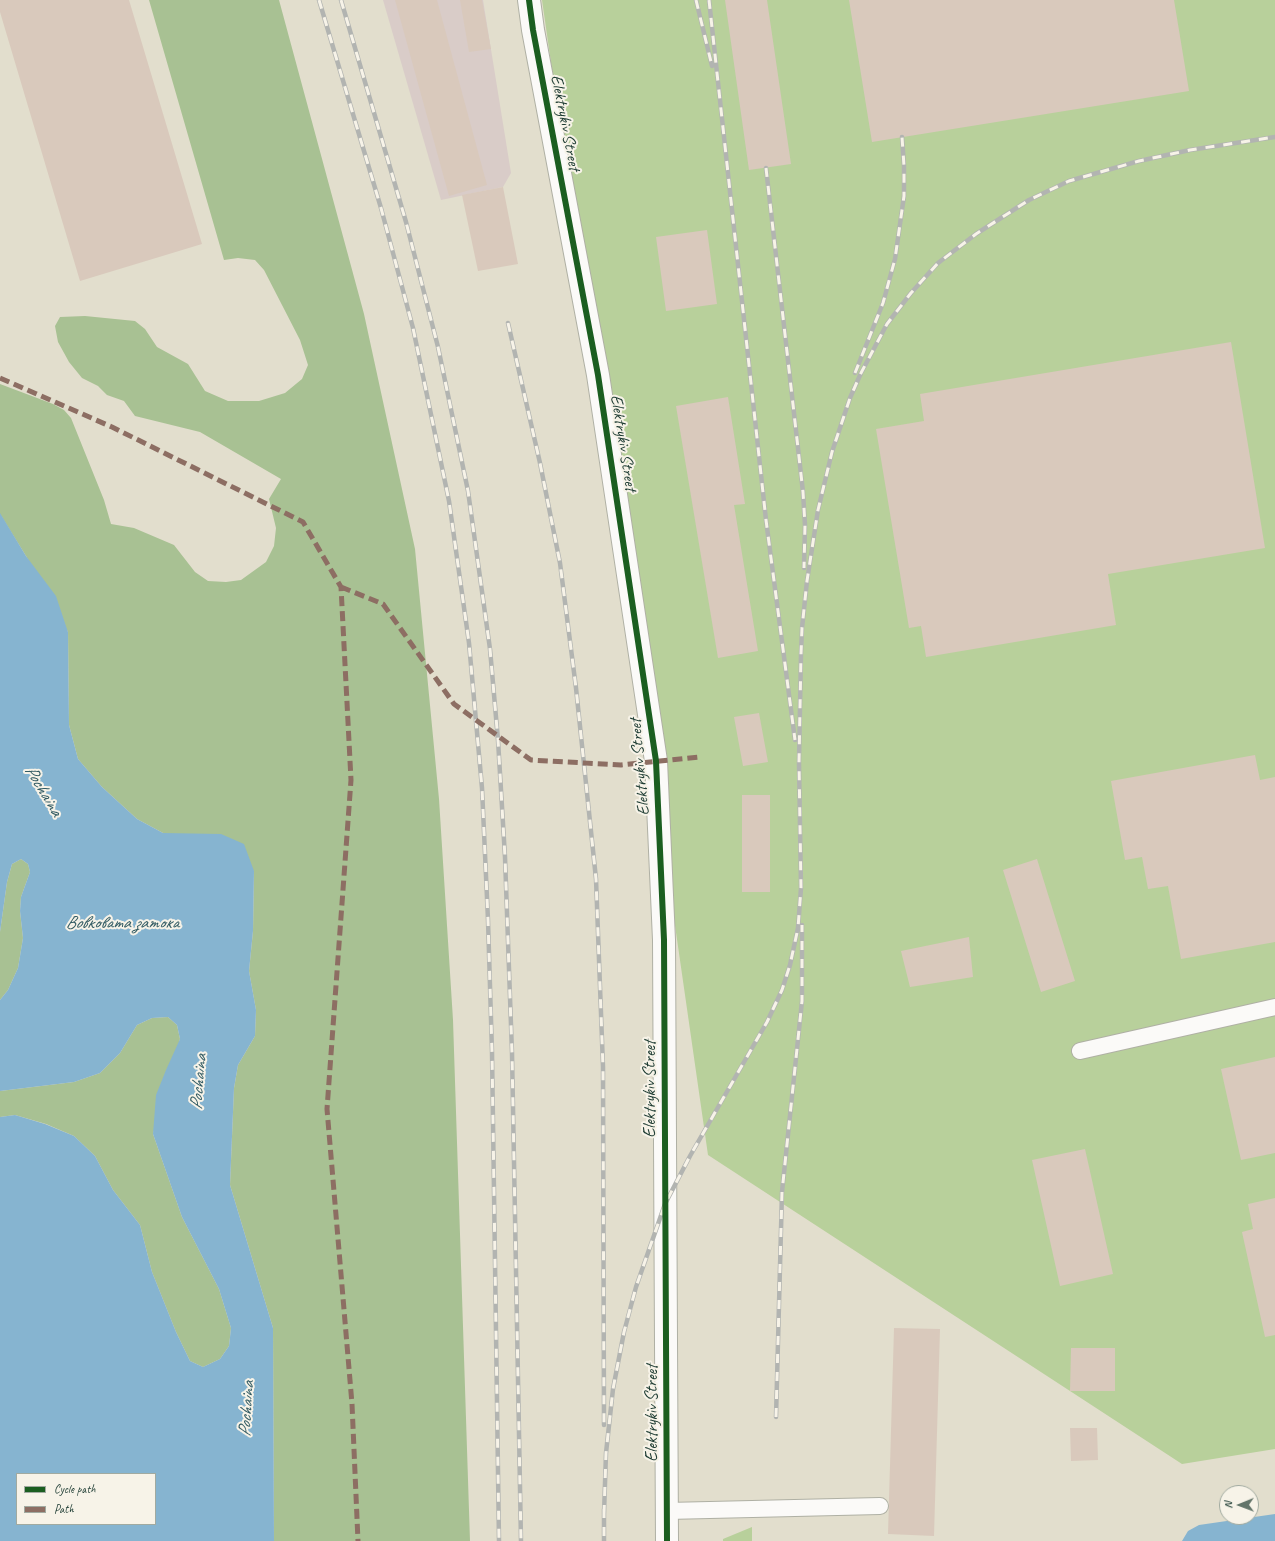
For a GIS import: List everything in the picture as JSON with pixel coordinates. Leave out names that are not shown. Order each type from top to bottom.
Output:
[{"type":"street","name":"Elektrykiv Street","points":[[529,0],[533,30],[598,375],[656,761],[664,940],[667,1541]]},
{"type":"lane","points":[[1080,1051],[1275,1007]]},
{"type":"lane","points":[[667,1511],[880,1506]]},
{"type":"shaded area","points":[[383,0],[483,0],[511,173],[503,187],[441,200]]},
{"type":"green space","points":[[149,0],[279,0],[364,314],[415,549],[439,799],[453,1020],[470,1541],[274,1541],[273,1328],[230,1185],[234,1088],[238,1065],[255,1036],[256,1010],[249,971],[253,931],[254,871],[163,833],[137,819],[102,787],[78,759],[69,725],[68,632],[26,556],[0,514],[0,384],[53,404],[64,410],[71,418],[104,500],[111,524],[134,528],[174,545],[195,572],[208,581],[226,582],[241,580],[266,562],[274,546],[276,528],[269,499],[281,479],[200,432],[135,416],[124,401],[107,395],[98,386],[82,378],[69,362],[58,342],[55,326],[60,317],[85,316],[135,321],[145,329],[157,347],[188,364],[205,391],[228,401],[259,401],[285,393],[302,379],[308,365],[300,340],[264,270],[255,260],[238,258],[224,260]]},
{"type":"green space","points":[[542,0],[1275,0],[1275,1449],[1182,1464],[708,1155]]},
{"type":"green space","points":[[21,859],[28,864],[30,872],[21,897],[20,911],[23,938],[18,968],[8,990],[0,1000],[0,932],[7,882],[12,864]]},
{"type":"green space","points":[[168,1017],[177,1025],[180,1039],[153,1134],[182,1217],[219,1289],[231,1328],[229,1346],[220,1359],[203,1367],[190,1361],[176,1332],[152,1272],[140,1225],[113,1190],[95,1156],[74,1136],[46,1124],[15,1115],[0,1117],[0,1091],[74,1082],[100,1073],[120,1053],[137,1025],[152,1018]]},
{"type":"green space","points":[[752,1527],[752,1541],[723,1541],[723,1539]]},
{"type":"water","name":"Вовковата затока","points":[[0,513],[26,556],[56,596],[68,632],[69,725],[78,759],[102,787],[137,819],[163,833],[221,834],[244,844],[254,871],[253,931],[249,971],[256,1010],[255,1036],[238,1065],[234,1088],[230,1185],[273,1328],[274,1541],[0,1541],[0,1117],[15,1115],[45,1124],[74,1136],[95,1156],[113,1190],[140,1225],[152,1272],[176,1332],[190,1361],[203,1367],[220,1359],[229,1346],[231,1328],[219,1289],[182,1217],[153,1134],[156,1095],[180,1039],[177,1025],[168,1017],[152,1018],[137,1025],[120,1053],[100,1073],[74,1082],[0,1091],[0,1000],[8,990],[18,968],[23,938],[20,911],[21,897],[30,872],[28,864],[21,859],[12,864],[7,882],[0,932]]},
{"type":"water","points":[[1275,1514],[1275,1541],[1182,1541],[1188,1531],[1199,1525],[1219,1522],[1219,1525],[1259,1525],[1259,1516]]},
{"type":"building","points":[[0,0],[129,0],[202,244],[80,281],[0,12]]},
{"type":"building","points":[[395,0],[437,0],[487,185],[449,196]]},
{"type":"building","points":[[460,0],[482,0],[491,49],[469,52]]},
{"type":"building","points":[[725,0],[767,0],[791,164],[749,170]]},
{"type":"building","points":[[849,0],[1174,0],[1189,91],[872,142]]},
{"type":"building","points":[[503,187],[518,264],[478,271],[462,195]]},
{"type":"building","points":[[707,230],[717,304],[666,311],[656,237]]},
{"type":"building","points":[[1231,342],[1265,548],[1108,574],[1116,625],[926,657],[921,626],[909,628],[876,429],[924,421],[920,394]]},
{"type":"building","points":[[728,397],[745,504],[734,505],[758,651],[718,658],[676,406]]},
{"type":"building","points":[[759,713],[768,762],[743,766],[734,717]]},
{"type":"building","points":[[1255,755],[1260,780],[1275,777],[1275,942],[1181,959],[1168,886],[1148,889],[1142,857],[1125,860],[1111,781]]},
{"type":"building","points":[[742,795],[770,795],[770,892],[742,892]]},
{"type":"building","points":[[1037,859],[1075,981],[1041,992],[1003,870]]},
{"type":"building","points":[[969,937],[973,977],[910,987],[901,951]]},
{"type":"building","points":[[1275,1057],[1275,1153],[1241,1160],[1221,1069]]},
{"type":"building","points":[[1085,1149],[1113,1274],[1060,1286],[1032,1160]]},
{"type":"building","points":[[1275,1198],[1275,1335],[1265,1337],[1242,1232],[1253,1229],[1248,1204]]},
{"type":"building","points":[[894,1328],[940,1329],[934,1536],[888,1534]]},
{"type":"building","points":[[1071,1348],[1115,1348],[1115,1391],[1070,1391]]},
{"type":"building","points":[[1070,1428],[1097,1428],[1098,1460],[1071,1461]]},
{"type":"railway","points":[[319,0],[381,208],[413,328],[449,501],[469,643],[482,788],[488,920],[492,1052],[499,1541]]},
{"type":"railway","points":[[341,0],[406,222],[438,347],[468,491],[490,649],[498,740],[505,857],[512,1053],[521,1541]]},
{"type":"railway","points":[[696,0],[712,66]]},
{"type":"railway","points":[[709,0],[766,520],[795,740]]},
{"type":"railway","points":[[855,373],[883,303],[895,259],[904,196],[902,137]]},
{"type":"railway","points":[[604,1514],[606,1453],[613,1389],[624,1332],[636,1287],[665,1204],[690,1156],[767,1022],[782,990],[790,965],[798,928],[801,888],[799,762],[801,654],[807,581],[818,510],[832,452],[850,398],[861,373],[887,324],[911,293],[938,263],[976,234],[1029,200],[1069,181],[1139,161],[1190,150],[1275,137]]},
{"type":"railway","points":[[766,168],[803,492],[805,525],[804,568]]},
{"type":"railway","points":[[508,323],[540,463],[560,563],[576,688],[596,879],[603,1067],[604,1425]]},
{"type":"railway","points":[[776,1417],[782,1192],[802,1001],[802,925]]},
{"type":"railway","points":[[604,1509],[604,1541]]},
{"type":"marked path","points":[[0,378],[112,427],[303,522],[341,587],[351,780],[327,1109],[352,1404],[358,1541]]},
{"type":"marked path","points":[[341,587],[383,604],[454,704],[531,760],[621,765],[699,757]]},
{"type":"cycle path","points":[[529,0],[533,30],[598,375],[656,761],[664,940],[667,1541]]},
{"type":"water label","name":"Pochaina","points":[[43,791]]},
{"type":"water label","name":"Pochaina","points":[[199,1082]]},
{"type":"water label","name":"Pochaina","points":[[247,1409]]}]
